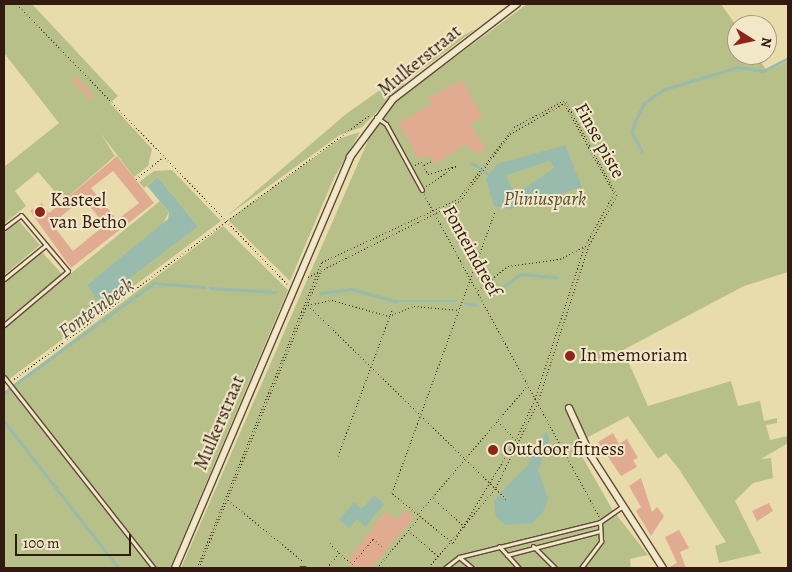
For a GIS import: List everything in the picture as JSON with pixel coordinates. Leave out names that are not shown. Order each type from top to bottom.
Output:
[{"type":"street","name":"Mulkerstraat","points":[[175,568],[337,182],[376,117],[415,80],[517,4]]},
{"type":"street","points":[[569,408],[591,456],[663,568]]},
{"type":"lane","points":[[376,117],[386,124],[422,190]]},
{"type":"lane","points":[[4,228],[21,215],[68,271],[4,325]]},
{"type":"lane","points":[[4,279],[46,245]]},
{"type":"lane","points":[[4,377],[154,568]]},
{"type":"lane","points":[[445,568],[459,557],[498,545],[601,521],[623,506]]},
{"type":"lane","points":[[580,568],[601,540],[601,521]]},
{"type":"lane","points":[[507,555],[533,546],[600,531]]},
{"type":"lane","points":[[498,545],[519,568]]},
{"type":"lane","points":[[533,546],[555,568]]},
{"type":"lane","points":[[459,557],[472,568]]},
{"type":"path","points":[[17,4],[293,290]]},
{"type":"path","points":[[428,568],[466,528],[495,489],[517,441],[538,402],[589,245],[617,195],[564,103]]},
{"type":"path","name":"Finse piste","points":[[198,568],[320,272],[322,262],[414,216],[434,212],[465,194],[514,128],[564,103],[614,193],[584,248],[535,398],[517,441],[491,486],[453,543]]},
{"type":"path","points":[[8,383],[369,115],[376,117]]},
{"type":"path","points":[[136,180],[164,156]]},
{"type":"path","points":[[423,166],[432,161]]},
{"type":"path","points":[[416,164],[423,166],[428,174],[456,166],[422,190]]},
{"type":"path","name":"Fonteindreef","points":[[422,190],[478,290],[601,521]]},
{"type":"path","points":[[453,543],[392,492],[495,211]]},
{"type":"path","points":[[296,282],[320,272],[434,212]]},
{"type":"path","points":[[478,290],[508,266],[560,260],[589,245]]},
{"type":"path","points":[[198,568],[320,272]]},
{"type":"path","points":[[308,305],[332,300],[389,316],[414,306],[459,310]]},
{"type":"path","points":[[308,305],[507,500]]},
{"type":"path","points":[[338,456],[392,310]]},
{"type":"path","points":[[377,568],[464,459],[528,385]]},
{"type":"path","points":[[498,420],[517,441]]},
{"type":"path","points":[[433,498],[466,528]]},
{"type":"path","points":[[227,499],[311,568]]},
{"type":"path","points":[[408,530],[439,558]]},
{"type":"path","points":[[330,543],[352,564],[373,539],[382,546]]},
{"type":"path","points":[[333,568],[329,565],[339,553]]},
{"type":"green space","points":[[4,4],[32,4],[118,96],[110,103],[152,149],[148,166],[134,177],[101,134],[115,156],[63,201],[38,172],[15,191],[26,206],[4,224],[4,167],[59,123],[4,53]]},
{"type":"green space","name":"Pliniuspark","points":[[527,4],[721,4],[729,15],[727,15],[727,65],[763,65],[767,71],[788,61],[788,272],[744,286],[623,350],[648,406],[731,381],[738,406],[760,401],[764,421],[777,418],[777,423],[766,425],[770,440],[788,436],[788,443],[761,459],[771,458],[773,478],[753,483],[735,501],[761,553],[719,563],[715,546],[726,542],[679,469],[666,453],[658,459],[628,416],[575,444],[612,509],[648,555],[630,559],[631,568],[181,568],[370,136],[396,101]]},
{"type":"green space","points":[[477,28],[409,79],[362,127],[340,135],[227,216],[346,114],[438,49]]},
{"type":"green space","points":[[360,132],[333,180],[290,281],[228,220],[341,138]]},
{"type":"green space","points":[[172,170],[221,221],[8,380],[4,373],[4,328],[160,201],[169,212],[162,226],[87,285],[198,226],[158,177],[144,188],[139,182],[154,171]]},
{"type":"green space","points":[[19,221],[40,245],[4,275],[4,232]]},
{"type":"green space","points":[[223,226],[288,290],[170,568],[4,568],[4,392]]},
{"type":"green space","points":[[42,252],[62,274],[4,322],[4,283]]},
{"type":"shaded area","points":[[565,145],[582,187],[511,209],[494,206],[486,179],[497,164]],"holes":[[[550,161],[554,168],[520,191],[511,187],[506,175]]]},
{"type":"shaded area","points":[[158,177],[198,226],[99,302],[87,285],[168,219],[169,212],[147,186]]},
{"type":"shaded area","points":[[546,431],[550,440],[538,469],[548,499],[543,512],[533,523],[506,525],[496,518],[494,501],[499,495],[508,499],[501,492],[527,466]]},
{"type":"shaded area","points":[[374,495],[384,504],[365,527],[357,519],[349,528],[339,520],[354,502],[362,509]]},
{"type":"building","points":[[75,76],[94,96],[90,100],[71,79]]},
{"type":"building","points":[[462,80],[482,117],[470,124],[486,150],[473,153],[467,143],[435,164],[428,154],[419,160],[399,122],[432,104],[428,98]]},
{"type":"building","name":"Kasteel van Betho","points":[[117,156],[154,203],[71,268],[30,211],[42,203],[49,213]],"holes":[[[113,171],[139,203],[117,220],[91,188]],[[83,198],[105,225],[73,251],[52,224]]]},
{"type":"building","points":[[613,433],[619,444],[627,439],[638,458],[633,460],[637,467],[621,476],[598,442]]},
{"type":"building","points":[[641,478],[652,512],[657,507],[664,516],[651,536],[636,511],[641,507],[629,486]]},
{"type":"building","points":[[769,503],[773,511],[757,521],[752,511]]},
{"type":"building","points":[[405,510],[414,517],[371,568],[349,565],[349,559],[385,512],[398,520]]},
{"type":"building","points":[[679,530],[689,548],[680,552],[686,568],[668,568],[677,563],[665,537]]},
{"type":"waterway","points":[[642,152],[632,133],[635,121],[644,103],[665,89],[738,67],[763,71],[788,58]]},
{"type":"waterway","points":[[472,163],[489,174]]},
{"type":"waterway","name":"Fonteinbeek","points":[[489,297],[521,274],[557,277]]},
{"type":"waterway","name":"Fonteinbeek","points":[[14,385],[154,283],[204,287]]},
{"type":"waterway","name":"Fonteinbeek","points":[[210,288],[275,292]]},
{"type":"waterway","name":"Fonteinbeek","points":[[320,293],[351,289],[395,301],[457,301]]},
{"type":"waterway","name":"Fonteinbeek","points":[[465,303],[476,305]]},
{"type":"waterway","name":"Fonteinbeek","points":[[4,393],[9,389]]},
{"type":"waterway","name":"Fonteinbeek","points":[[4,421],[119,568]]},
{"type":"place","name":"Kasteel van Betho","points":[[40,212]]},
{"type":"place","name":"In memoriam","points":[[570,356]]},
{"type":"place","name":"Outdoor fitness","points":[[493,450]]}]
